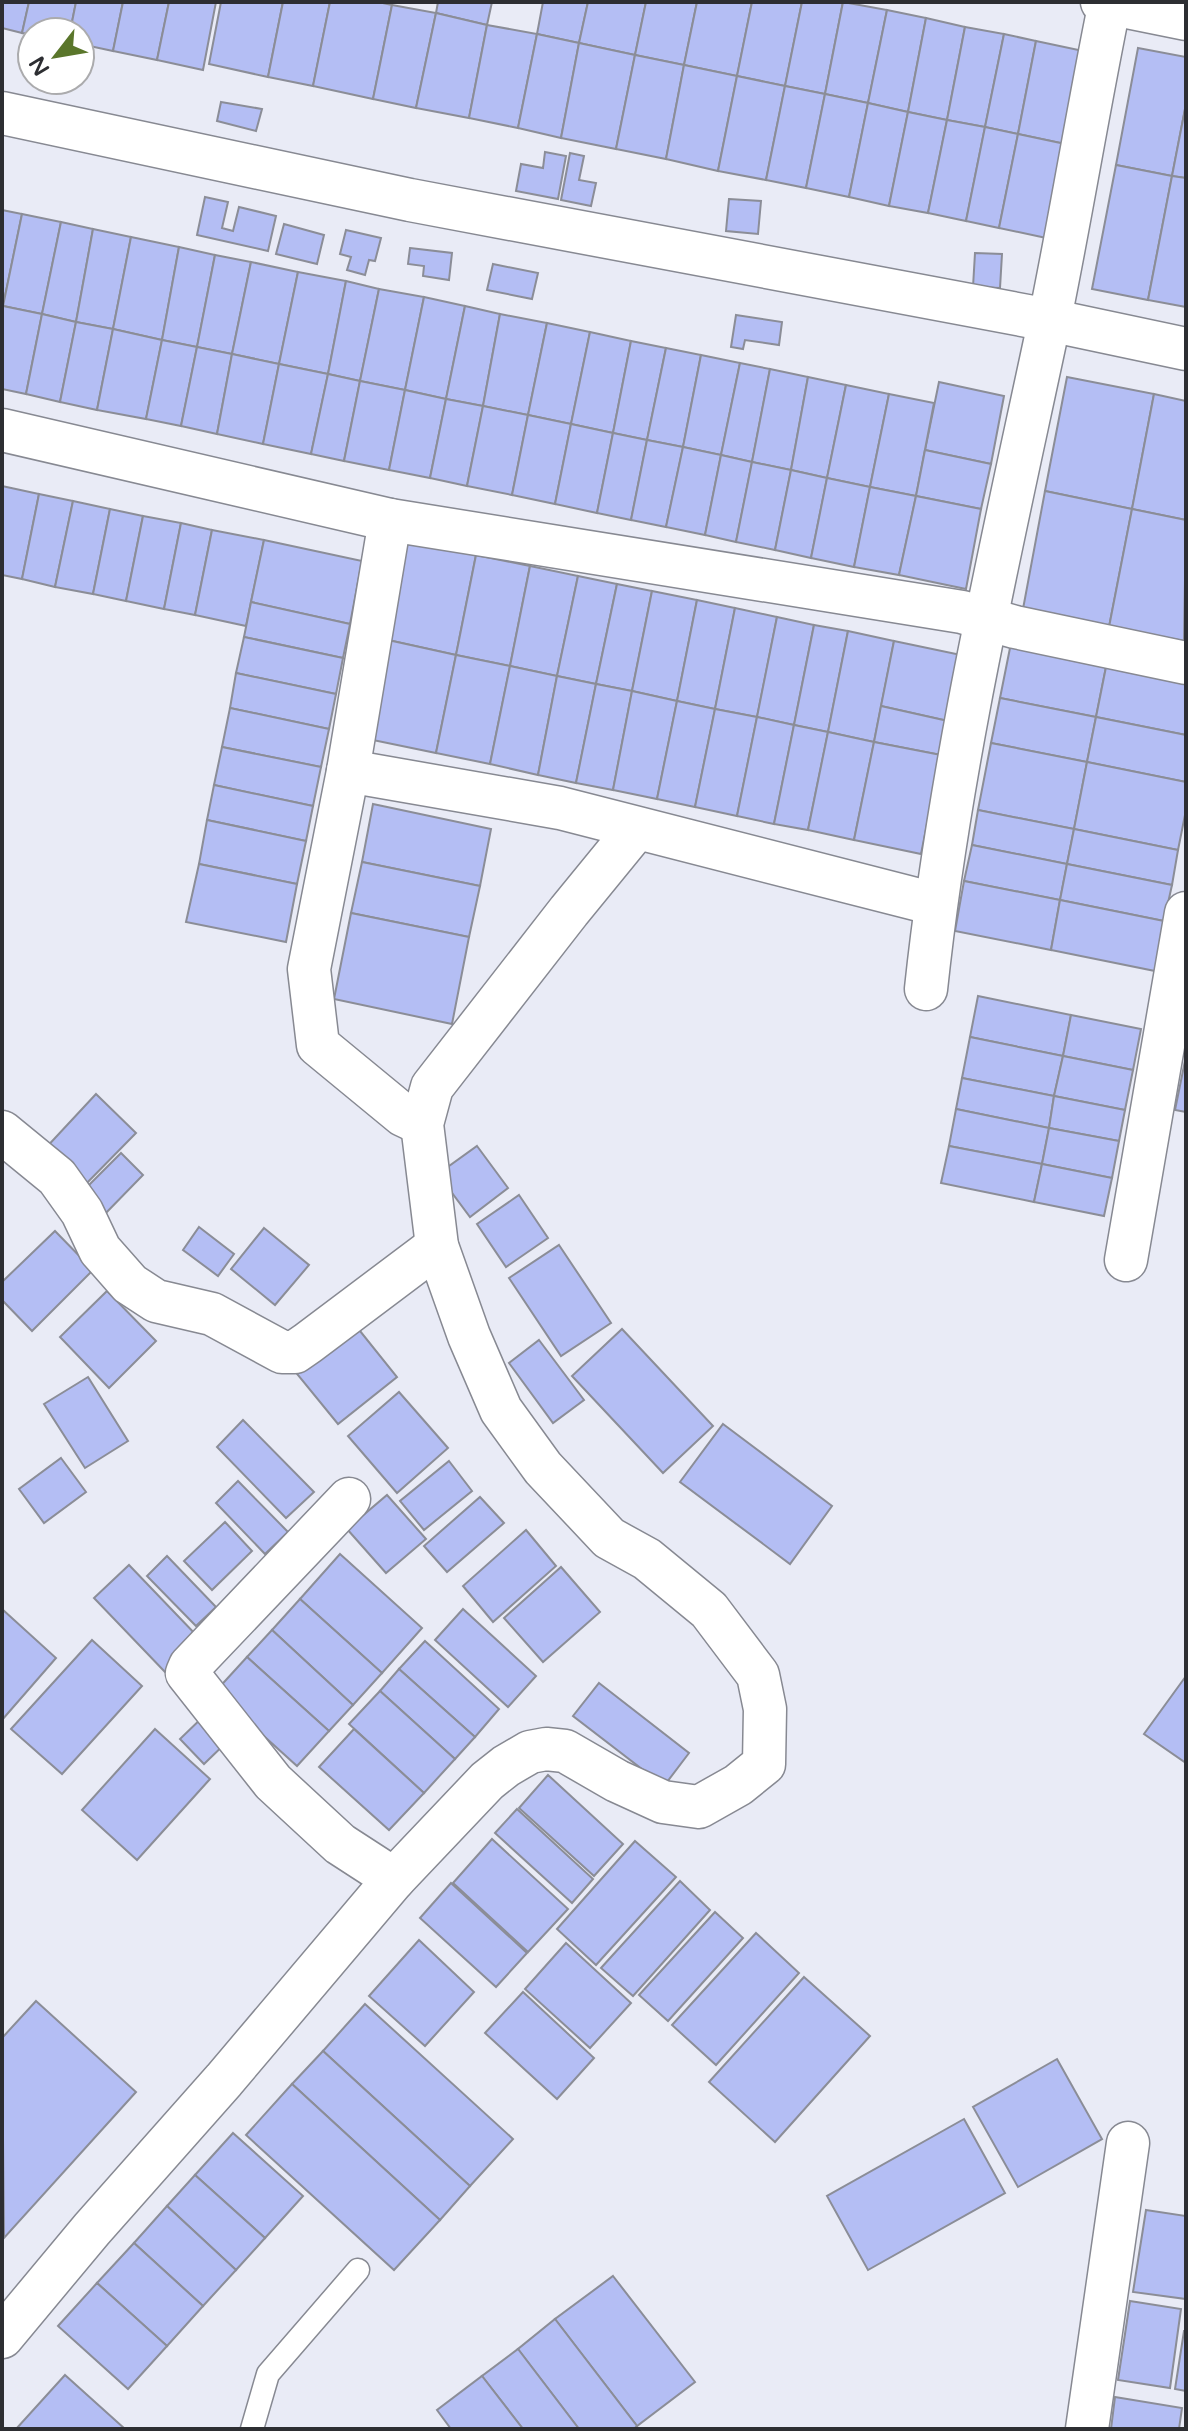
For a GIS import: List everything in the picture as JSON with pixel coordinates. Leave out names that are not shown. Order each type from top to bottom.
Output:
[{"type":"street","points":[[926,989],[935,904],[985,617],[1049,320],[1107,3],[1186,19]]},
{"type":"street","points":[[2,113],[410,200],[1049,320],[1186,349]]},
{"type":"street","points":[[2,430],[390,520],[985,617],[1015,627],[1186,663]]},
{"type":"street","points":[[390,520],[348,771],[309,969],[318,1045],[403,1115],[422,1124]]},
{"type":"street","points":[[348,771],[560,808],[935,904]]},
{"type":"street","points":[[2,2337],[394,1879],[487,1781],[506,1766],[530,1752],[546,1749],[565,1751],[617,1781],[663,1802],[699,1807],[738,1785],[764,1764],[765,1709],[758,1675],[709,1610],[647,1559],[609,1538],[543,1468],[501,1410],[469,1336],[437,1246],[422,1124],[432,1087],[636,829]]},
{"type":"street","points":[[1126,1260],[1178,1012],[1186,913]]},
{"type":"street","points":[[2,1132],[57,1177],[82,1212],[100,1250],[130,1284],[156,1301],[212,1314],[282,1352],[295,1352],[437,1246]]},
{"type":"street","points":[[349,1499],[190,1666],[187,1673],[273,1782],[340,1844],[394,1879]]},
{"type":"street","points":[[1087,2429],[1128,2143]]},
{"type":"lane","points":[[252,2429],[268,2374],[358,2270]]},
{"type":"building","points":[[2,2],[29,2],[26,16],[16,16],[16,32],[2,28]]},
{"type":"building","points":[[29,2],[76,2],[73,16],[26,16]]},
{"type":"building","points":[[76,2],[123,2],[113,51],[96,47],[96,16],[73,16]]},
{"type":"building","points":[[123,2],[169,2],[157,60],[113,51]]},
{"type":"building","points":[[169,2],[216,2],[203,70],[157,60]]},
{"type":"building","points":[[221,2],[283,2],[268,77],[209,64]]},
{"type":"building","points":[[283,2],[330,2],[313,86],[268,77]]},
{"type":"building","points":[[330,2],[392,5],[373,99],[313,86]]},
{"type":"building","points":[[438,2],[492,2],[487,25],[436,13]]},
{"type":"building","points":[[543,2],[588,2],[579,43],[537,34]]},
{"type":"building","points":[[588,2],[646,2],[635,55],[579,43]]},
{"type":"building","points":[[646,2],[697,2],[684,65],[635,55]]},
{"type":"building","points":[[697,2],[752,2],[737,76],[684,65]]},
{"type":"building","points":[[752,2],[802,2],[785,86],[737,76]]},
{"type":"building","points":[[802,2],[843,2],[825,94],[785,86]]},
{"type":"building","points":[[843,2],[887,10],[868,103],[825,94]]},
{"type":"building","points":[[392,5],[436,13],[416,108],[373,99]]},
{"type":"building","points":[[887,10],[926,18],[908,112],[868,103]]},
{"type":"building","points":[[436,13],[487,25],[469,118],[416,108]]},
{"type":"building","points":[[926,18],[965,27],[947,120],[908,112]]},
{"type":"building","points":[[487,25],[537,34],[518,128],[469,118]]},
{"type":"building","points":[[965,27],[1004,34],[985,127],[947,120]]},
{"type":"building","points":[[537,34],[579,43],[561,138],[518,128]]},
{"type":"building","points":[[1004,34],[1036,41],[1018,134],[985,127]]},
{"type":"building","points":[[1036,41],[1088,52],[1070,145],[1018,134]]},
{"type":"building","points":[[579,43],[635,55],[616,149],[561,138]]},
{"type":"building","points":[[1138,48],[1186,57],[1186,104],[1172,176],[1116,165]]},
{"type":"building","points":[[635,55],[684,65],[666,159],[616,149]]},
{"type":"building","points":[[684,65],[737,76],[718,171],[666,159]]},
{"type":"building","points":[[737,76],[785,86],[766,180],[718,171]]},
{"type":"building","points":[[785,86],[825,94],[806,188],[766,180]]},
{"type":"building","points":[[825,94],[868,103],[849,197],[806,188]]},
{"type":"building","points":[[221,102],[262,109],[256,131],[217,121]]},
{"type":"building","points":[[868,103],[908,112],[889,206],[849,197]]},
{"type":"building","points":[[1186,104],[1186,178],[1172,176]]},
{"type":"building","points":[[908,112],[947,120],[928,213],[889,206]]},
{"type":"building","points":[[947,120],[985,127],[966,221],[928,213]]},
{"type":"building","points":[[985,127],[1018,134],[999,228],[966,221]]},
{"type":"building","points":[[1018,134],[1070,145],[1051,239],[999,228]]},
{"type":"building","points":[[545,152],[566,156],[558,199],[516,191],[521,164],[543,168]]},
{"type":"building","points":[[570,153],[584,156],[579,180],[596,183],[591,206],[561,200]]},
{"type":"building","points":[[1116,165],[1172,176],[1148,300],[1092,289]]},
{"type":"building","points":[[1172,176],[1186,178],[1186,307],[1148,300]]},
{"type":"building","points":[[205,197],[228,202],[222,228],[233,231],[239,207],[276,216],[268,251],[197,235]]},
{"type":"building","points":[[729,199],[761,201],[758,234],[726,231]]},
{"type":"building","points":[[2,210],[22,214],[3,306],[2,306]]},
{"type":"building","points":[[22,214],[61,222],[42,314],[3,306]]},
{"type":"building","points":[[61,222],[93,229],[76,322],[42,314]]},
{"type":"building","points":[[284,224],[324,235],[317,264],[276,254]]},
{"type":"building","points":[[93,229],[131,237],[113,329],[76,322]]},
{"type":"building","points":[[346,230],[381,238],[375,261],[369,260],[365,275],[347,270],[351,257],[340,254]]},
{"type":"building","points":[[131,237],[179,247],[162,340],[113,329]]},
{"type":"building","points":[[179,247],[215,255],[197,347],[162,340]]},
{"type":"building","points":[[410,248],[452,253],[449,280],[423,276],[424,266],[408,264]]},
{"type":"building","points":[[975,253],[1002,254],[1000,288],[973,287]]},
{"type":"building","points":[[215,255],[251,262],[232,354],[197,347]]},
{"type":"building","points":[[251,262],[298,272],[279,364],[232,354]]},
{"type":"building","points":[[493,264],[538,273],[532,299],[487,290]]},
{"type":"building","points":[[298,272],[346,281],[328,374],[279,364]]},
{"type":"building","points":[[346,281],[379,289],[360,381],[328,374]]},
{"type":"building","points":[[379,289],[424,297],[405,390],[360,381]]},
{"type":"building","points":[[424,297],[465,306],[446,399],[405,390]]},
{"type":"building","points":[[3,306],[42,314],[26,394],[2,389]]},
{"type":"building","points":[[465,306],[500,314],[483,406],[446,399]]},
{"type":"building","points":[[42,314],[76,322],[60,402],[26,394]]},
{"type":"building","points":[[500,314],[547,323],[528,415],[483,406]]},
{"type":"building","points":[[736,315],[782,322],[779,345],[745,340],[743,349],[731,347]]},
{"type":"building","points":[[76,322],[113,329],[97,410],[60,402]]},
{"type":"building","points":[[547,323],[590,332],[571,424],[528,415]]},
{"type":"building","points":[[113,329],[162,340],[146,419],[97,410]]},
{"type":"building","points":[[590,332],[631,341],[613,433],[571,424]]},
{"type":"building","points":[[162,340],[197,347],[181,426],[146,419]]},
{"type":"building","points":[[631,341],[666,348],[647,440],[613,433]]},
{"type":"building","points":[[197,347],[232,354],[217,434],[181,426]]},
{"type":"building","points":[[666,348],[701,355],[683,447],[647,440]]},
{"type":"building","points":[[232,354],[279,364],[263,444],[217,434]]},
{"type":"building","points":[[701,355],[740,363],[721,455],[683,447]]},
{"type":"building","points":[[740,363],[770,369],[752,462],[721,455]]},
{"type":"building","points":[[279,364],[328,374],[311,454],[263,444]]},
{"type":"building","points":[[770,369],[808,377],[791,470],[752,462]]},
{"type":"building","points":[[328,374],[360,381],[344,461],[311,454]]},
{"type":"building","points":[[808,377],[846,385],[827,478],[791,470]]},
{"type":"building","points":[[1067,377],[1154,394],[1132,509],[1045,491]]},
{"type":"building","points":[[360,381],[405,390],[389,470],[344,461]]},
{"type":"building","points":[[939,382],[1004,396],[991,464],[925,450]]},
{"type":"building","points":[[846,385],[889,394],[870,487],[827,478]]},
{"type":"building","points":[[405,390],[446,399],[430,478],[389,470]]},
{"type":"building","points":[[889,394],[934,403],[916,496],[870,487]]},
{"type":"building","points":[[1154,394],[1186,401],[1186,520],[1132,509]]},
{"type":"building","points":[[446,399],[483,406],[467,486],[430,478]]},
{"type":"building","points":[[483,406],[528,415],[512,495],[467,486]]},
{"type":"building","points":[[528,415],[571,424],[555,504],[512,495]]},
{"type":"building","points":[[571,424],[613,433],[597,513],[555,504]]},
{"type":"building","points":[[613,433],[647,440],[631,520],[597,513]]},
{"type":"building","points":[[647,440],[683,447],[666,527],[631,520]]},
{"type":"building","points":[[683,447],[721,455],[705,535],[666,527]]},
{"type":"building","points":[[925,450],[991,464],[981,509],[916,496]]},
{"type":"building","points":[[721,455],[752,462],[736,542],[705,535]]},
{"type":"building","points":[[752,462],[791,470],[775,550],[736,542]]},
{"type":"building","points":[[791,470],[827,478],[811,558],[775,550]]},
{"type":"building","points":[[827,478],[870,487],[854,567],[811,558]]},
{"type":"building","points":[[2,486],[39,494],[22,579],[2,575]]},
{"type":"building","points":[[870,487],[916,496],[899,575],[854,567]]},
{"type":"building","points":[[1045,491],[1132,509],[1109,627],[1023,609]]},
{"type":"building","points":[[39,494],[73,501],[55,587],[22,579]]},
{"type":"building","points":[[916,496],[981,509],[966,589],[899,575]]},
{"type":"building","points":[[73,501],[110,509],[93,594],[55,587]]},
{"type":"building","points":[[110,509],[143,516],[126,601],[93,594]]},
{"type":"building","points":[[1132,509],[1186,520],[1184,641],[1109,627]]},
{"type":"building","points":[[143,516],[181,523],[164,609],[126,601]]},
{"type":"building","points":[[181,523],[212,530],[195,615],[164,609]]},
{"type":"building","points":[[212,530],[264,540],[246,626],[195,615]]},
{"type":"building","points":[[264,540],[362,561],[350,624],[251,602]]},
{"type":"building","points":[[407,540],[476,555],[456,655],[388,640]]},
{"type":"building","points":[[476,555],[530,566],[510,666],[456,655]]},
{"type":"building","points":[[530,566],[578,576],[557,676],[510,666]]},
{"type":"building","points":[[578,576],[617,584],[596,684],[557,676]]},
{"type":"building","points":[[617,584],[652,591],[632,691],[596,684]]},
{"type":"building","points":[[652,591],[697,600],[677,701],[632,691]]},
{"type":"building","points":[[697,600],[735,608],[715,709],[677,701]]},
{"type":"building","points":[[251,602],[350,624],[343,658],[244,637]]},
{"type":"building","points":[[735,608],[777,617],[757,717],[715,709]]},
{"type":"building","points":[[777,617],[814,625],[794,725],[757,717]]},
{"type":"building","points":[[814,625],[848,631],[828,732],[794,725]]},
{"type":"building","points":[[848,631],[894,641],[874,742],[828,732]]},
{"type":"building","points":[[244,637],[343,658],[336,694],[236,673]]},
{"type":"building","points":[[388,640],[456,655],[436,753],[368,739]]},
{"type":"building","points":[[894,641],[961,655],[948,721],[881,706]]},
{"type":"building","points":[[1011,643],[1107,662],[1096,717],[1000,698]]},
{"type":"building","points":[[456,655],[510,666],[490,764],[436,753]]},
{"type":"building","points":[[1107,662],[1186,677],[1186,735],[1096,717]]},
{"type":"building","points":[[510,666],[557,676],[538,775],[490,764]]},
{"type":"building","points":[[236,673],[336,694],[329,729],[230,708]]},
{"type":"building","points":[[557,676],[596,684],[576,783],[538,775]]},
{"type":"building","points":[[596,684],[632,691],[613,790],[576,783]]},
{"type":"building","points":[[632,691],[677,701],[657,799],[613,790]]},
{"type":"building","points":[[1000,698],[1096,717],[1087,762],[991,743]]},
{"type":"building","points":[[677,701],[715,709],[695,807],[657,799]]},
{"type":"building","points":[[881,706],[948,721],[941,755],[874,742]]},
{"type":"building","points":[[230,708],[329,729],[321,767],[222,747]]},
{"type":"building","points":[[715,709],[757,717],[737,816],[695,807]]},
{"type":"building","points":[[757,717],[794,725],[774,824],[737,816]]},
{"type":"building","points":[[1096,717],[1186,735],[1186,782],[1087,762]]},
{"type":"building","points":[[794,725],[828,732],[808,830],[774,824]]},
{"type":"building","points":[[828,732],[874,742],[854,840],[808,830]]},
{"type":"building","points":[[874,742],[941,755],[921,854],[854,840]]},
{"type":"building","points":[[991,743],[1087,762],[1074,829],[978,810]]},
{"type":"building","points":[[222,747],[321,767],[313,806],[214,785]]},
{"type":"building","points":[[1087,762],[1186,782],[1186,810],[1178,850],[1074,829]]},
{"type":"building","points":[[214,785],[313,806],[306,841],[207,820]]},
{"type":"building","points":[[373,804],[491,829],[480,886],[362,862]]},
{"type":"building","points":[[978,810],[1074,829],[1067,864],[972,845]]},
{"type":"building","points":[[207,820],[306,841],[297,884],[199,864]]},
{"type":"building","points":[[1074,829],[1178,850],[1172,885],[1067,864]]},
{"type":"building","points":[[972,845],[1067,864],[1060,900],[964,881]]},
{"type":"building","points":[[362,862],[480,886],[469,937],[351,913]]},
{"type":"building","points":[[199,864],[297,884],[286,942],[186,922]]},
{"type":"building","points":[[1067,864],[1172,885],[1164,921],[1060,900]]},
{"type":"building","points":[[964,881],[1060,900],[1051,950],[955,931]]},
{"type":"building","points":[[1060,900],[1164,921],[1155,971],[1051,950]]},
{"type":"building","points":[[351,913],[469,937],[452,1024],[334,999]]},
{"type":"building","points":[[978,996],[1071,1015],[1063,1056],[970,1037]]},
{"type":"building","points":[[1071,1015],[1141,1029],[1133,1070],[1063,1056]]},
{"type":"building","points":[[970,1037],[1063,1056],[1054,1096],[962,1078]]},
{"type":"building","points":[[1063,1056],[1133,1070],[1125,1110],[1054,1096]]},
{"type":"building","points":[[1186,1056],[1186,1112],[1175,1110]]},
{"type":"building","points":[[962,1078],[1054,1096],[1049,1128],[956,1109]]},
{"type":"building","points":[[96,1094],[136,1133],[80,1190],[42,1152]]},
{"type":"building","points":[[1054,1096],[1125,1110],[1119,1141],[1049,1128]]},
{"type":"building","points":[[956,1109],[1049,1128],[1042,1164],[949,1146]]},
{"type":"building","points":[[1049,1128],[1119,1141],[1112,1178],[1042,1164]]},
{"type":"building","points":[[477,1146],[508,1188],[470,1217],[438,1174]]},
{"type":"building","points":[[949,1146],[1042,1164],[1034,1202],[941,1183]]},
{"type":"building","points":[[121,1153],[143,1175],[100,1219],[77,1197]]},
{"type":"building","points":[[1042,1164],[1112,1178],[1104,1216],[1034,1202]]},
{"type":"building","points":[[519,1195],[548,1238],[506,1267],[477,1224]]},
{"type":"building","points":[[199,1227],[234,1254],[218,1276],[183,1250]]},
{"type":"building","points":[[264,1228],[309,1265],[275,1305],[231,1269]]},
{"type":"building","points":[[55,1231],[93,1270],[32,1331],[2,1300],[2,1282]]},
{"type":"building","points":[[559,1245],[611,1323],[561,1356],[509,1278]]},
{"type":"building","points":[[107,1291],[156,1341],[109,1388],[60,1337]]},
{"type":"building","points":[[352,1321],[397,1377],[338,1424],[293,1369]]},
{"type":"building","points":[[622,1329],[713,1426],[663,1473],[572,1376]]},
{"type":"building","points":[[539,1340],[584,1400],[553,1423],[509,1363]]},
{"type":"building","points":[[88,1377],[128,1441],[85,1468],[44,1404]]},
{"type":"building","points":[[399,1392],[448,1448],[397,1493],[348,1436]]},
{"type":"building","points":[[243,1420],[314,1492],[286,1518],[217,1447]]},
{"type":"building","points":[[723,1424],[832,1506],[790,1564],[680,1482]]},
{"type":"building","points":[[61,1458],[86,1492],[44,1523],[19,1489]]},
{"type":"building","points":[[449,1461],[472,1491],[424,1530],[400,1501]]},
{"type":"building","points":[[238,1481],[288,1532],[265,1554],[216,1503]]},
{"type":"building","points":[[387,1495],[426,1539],[386,1573],[347,1529]]},
{"type":"building","points":[[480,1497],[504,1523],[447,1572],[424,1546]]},
{"type":"building","points":[[225,1522],[252,1551],[212,1590],[184,1561]]},
{"type":"building","points":[[526,1530],[556,1566],[493,1622],[463,1586]]},
{"type":"building","points":[[340,1554],[422,1628],[382,1673],[300,1599]]},
{"type":"building","points":[[167,1556],[216,1607],[196,1626],[147,1576]]},
{"type":"building","points":[[129,1565],[200,1639],[166,1673],[94,1598]]},
{"type":"building","points":[[561,1567],[600,1612],[543,1662],[504,1618]]},
{"type":"building","points":[[300,1599],[382,1673],[353,1705],[272,1630]]},
{"type":"building","points":[[2,1609],[56,1658],[2,1720]]},
{"type":"building","points":[[463,1609],[536,1676],[508,1707],[435,1640]]},
{"type":"building","points":[[272,1630],[353,1705],[329,1731],[247,1657]]},
{"type":"building","points":[[92,1640],[142,1686],[62,1774],[11,1729]]},
{"type":"building","points":[[425,1641],[499,1709],[475,1737],[399,1669]]},
{"type":"building","points":[[247,1657],[329,1731],[297,1766],[215,1692]]},
{"type":"building","points":[[399,1669],[475,1737],[455,1759],[380,1691]]},
{"type":"building","points":[[1186,1676],[1186,1763],[1144,1734]]},
{"type":"building","points":[[599,1683],[689,1753],[664,1786],[573,1716]]},
{"type":"building","points":[[380,1691],[455,1759],[424,1793],[349,1724]]},
{"type":"building","points":[[208,1712],[232,1737],[204,1764],[180,1739]]},
{"type":"building","points":[[155,1729],[210,1779],[137,1860],[82,1810]]},
{"type":"building","points":[[354,1729],[424,1793],[389,1830],[319,1767]]},
{"type":"building","points":[[548,1775],[623,1844],[594,1876],[519,1808]]},
{"type":"building","points":[[517,1809],[593,1879],[572,1903],[495,1833]]},
{"type":"building","points":[[492,1839],[568,1909],[528,1952],[453,1883]]},
{"type":"building","points":[[635,1841],[676,1877],[596,1965],[557,1929]]},
{"type":"building","points":[[680,1881],[710,1910],[633,1996],[601,1968]]},
{"type":"building","points":[[451,1883],[527,1953],[496,1987],[420,1918]]},
{"type":"building","points":[[715,1912],[743,1938],[668,2021],[639,1995]]},
{"type":"building","points":[[756,1933],[799,1973],[716,2065],[672,2025]]},
{"type":"building","points":[[419,1940],[474,1992],[425,2046],[369,1996]]},
{"type":"building","points":[[566,1943],[631,2003],[590,2048],[525,1989]]},
{"type":"building","points":[[804,1977],[870,2036],[775,2142],[709,2082]]},
{"type":"building","points":[[523,1992],[594,2058],[557,2099],[485,2033]]},
{"type":"building","points":[[36,2001],[136,2092],[4,2238],[2,2038]]},
{"type":"building","points":[[365,2004],[513,2139],[470,2186],[323,2051]]},
{"type":"building","points":[[323,2051],[470,2186],[440,2220],[292,2084]]},
{"type":"building","points":[[1057,2059],[1102,2139],[1018,2187],[973,2107]]},
{"type":"building","points":[[292,2084],[440,2220],[394,2270],[246,2135]]},
{"type":"building","points":[[964,2119],[1005,2193],[868,2270],[827,2196]]},
{"type":"building","points":[[233,2133],[303,2196],[265,2238],[195,2175]]},
{"type":"building","points":[[195,2175],[265,2238],[236,2270],[167,2206]]},
{"type":"building","points":[[167,2206],[236,2270],[203,2306],[134,2243]]},
{"type":"building","points":[[1146,2210],[1186,2216],[1186,2299],[1133,2292]]},
{"type":"building","points":[[134,2243],[203,2306],[167,2346],[97,2283]]},
{"type":"building","points":[[613,2276],[695,2382],[637,2426],[555,2319]]},
{"type":"building","points":[[97,2283],[167,2346],[128,2389],[58,2326]]},
{"type":"building","points":[[1130,2301],[1181,2309],[1170,2388],[1118,2380]]},
{"type":"building","points":[[555,2319],[637,2426],[634,2429],[579,2429],[518,2349]]},
{"type":"building","points":[[1186,2331],[1186,2391],[1175,2389]]},
{"type":"building","points":[[518,2349],[579,2429],[523,2429],[482,2376]]},
{"type":"building","points":[[65,2375],[125,2429],[16,2429]]},
{"type":"building","points":[[482,2376],[523,2429],[451,2429],[437,2410]]},
{"type":"building","points":[[1115,2397],[1182,2408],[1179,2429],[1111,2429]]}]
